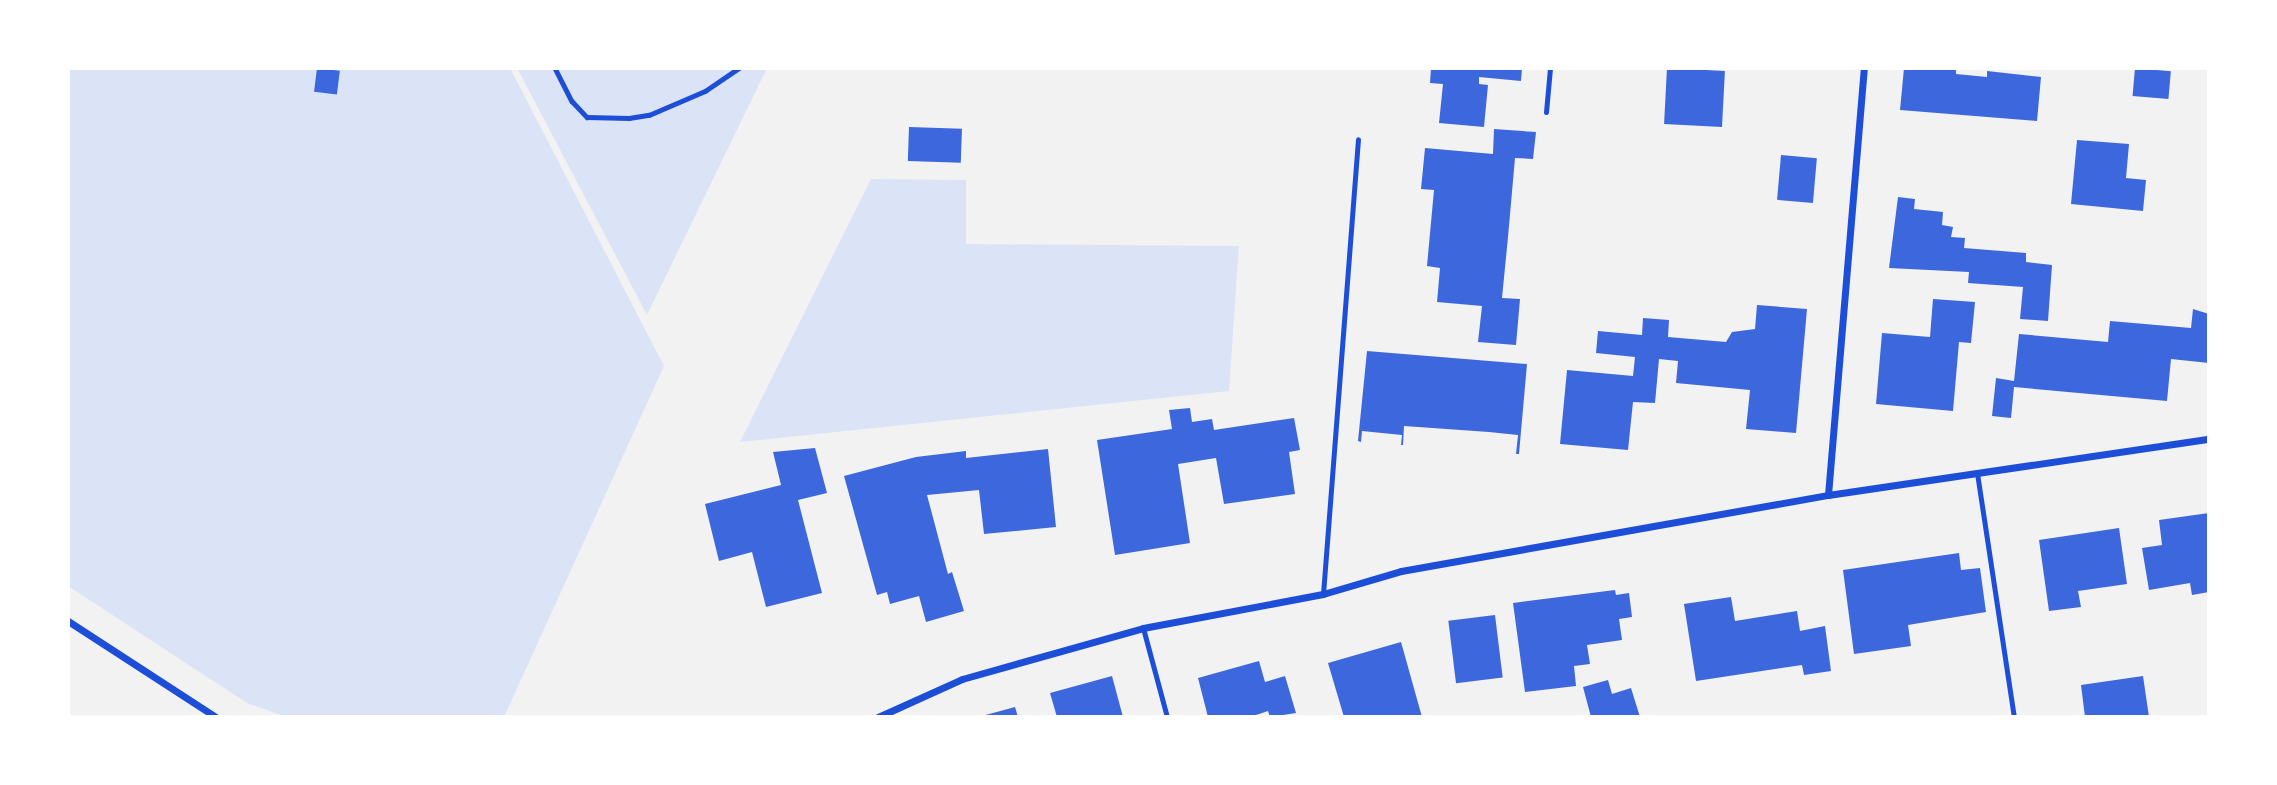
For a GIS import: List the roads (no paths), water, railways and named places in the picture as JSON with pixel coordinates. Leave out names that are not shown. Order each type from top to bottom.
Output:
[{"type":"street","points":[[1828,495],[1864,68]]},
{"type":"street","points":[[878,717],[962,679],[1143,628],[1323,594],[1401,571],[1828,495],[2209,439]]},
{"type":"street","points":[[68,621],[216,717]]},
{"type":"lane","points":[[1546,112],[1550,68]]},
{"type":"lane","points":[[1323,594],[1358,139]]},
{"type":"lane","points":[[1977,473],[2014,717]]},
{"type":"lane","points":[[1143,628],[1167,717]]}]
